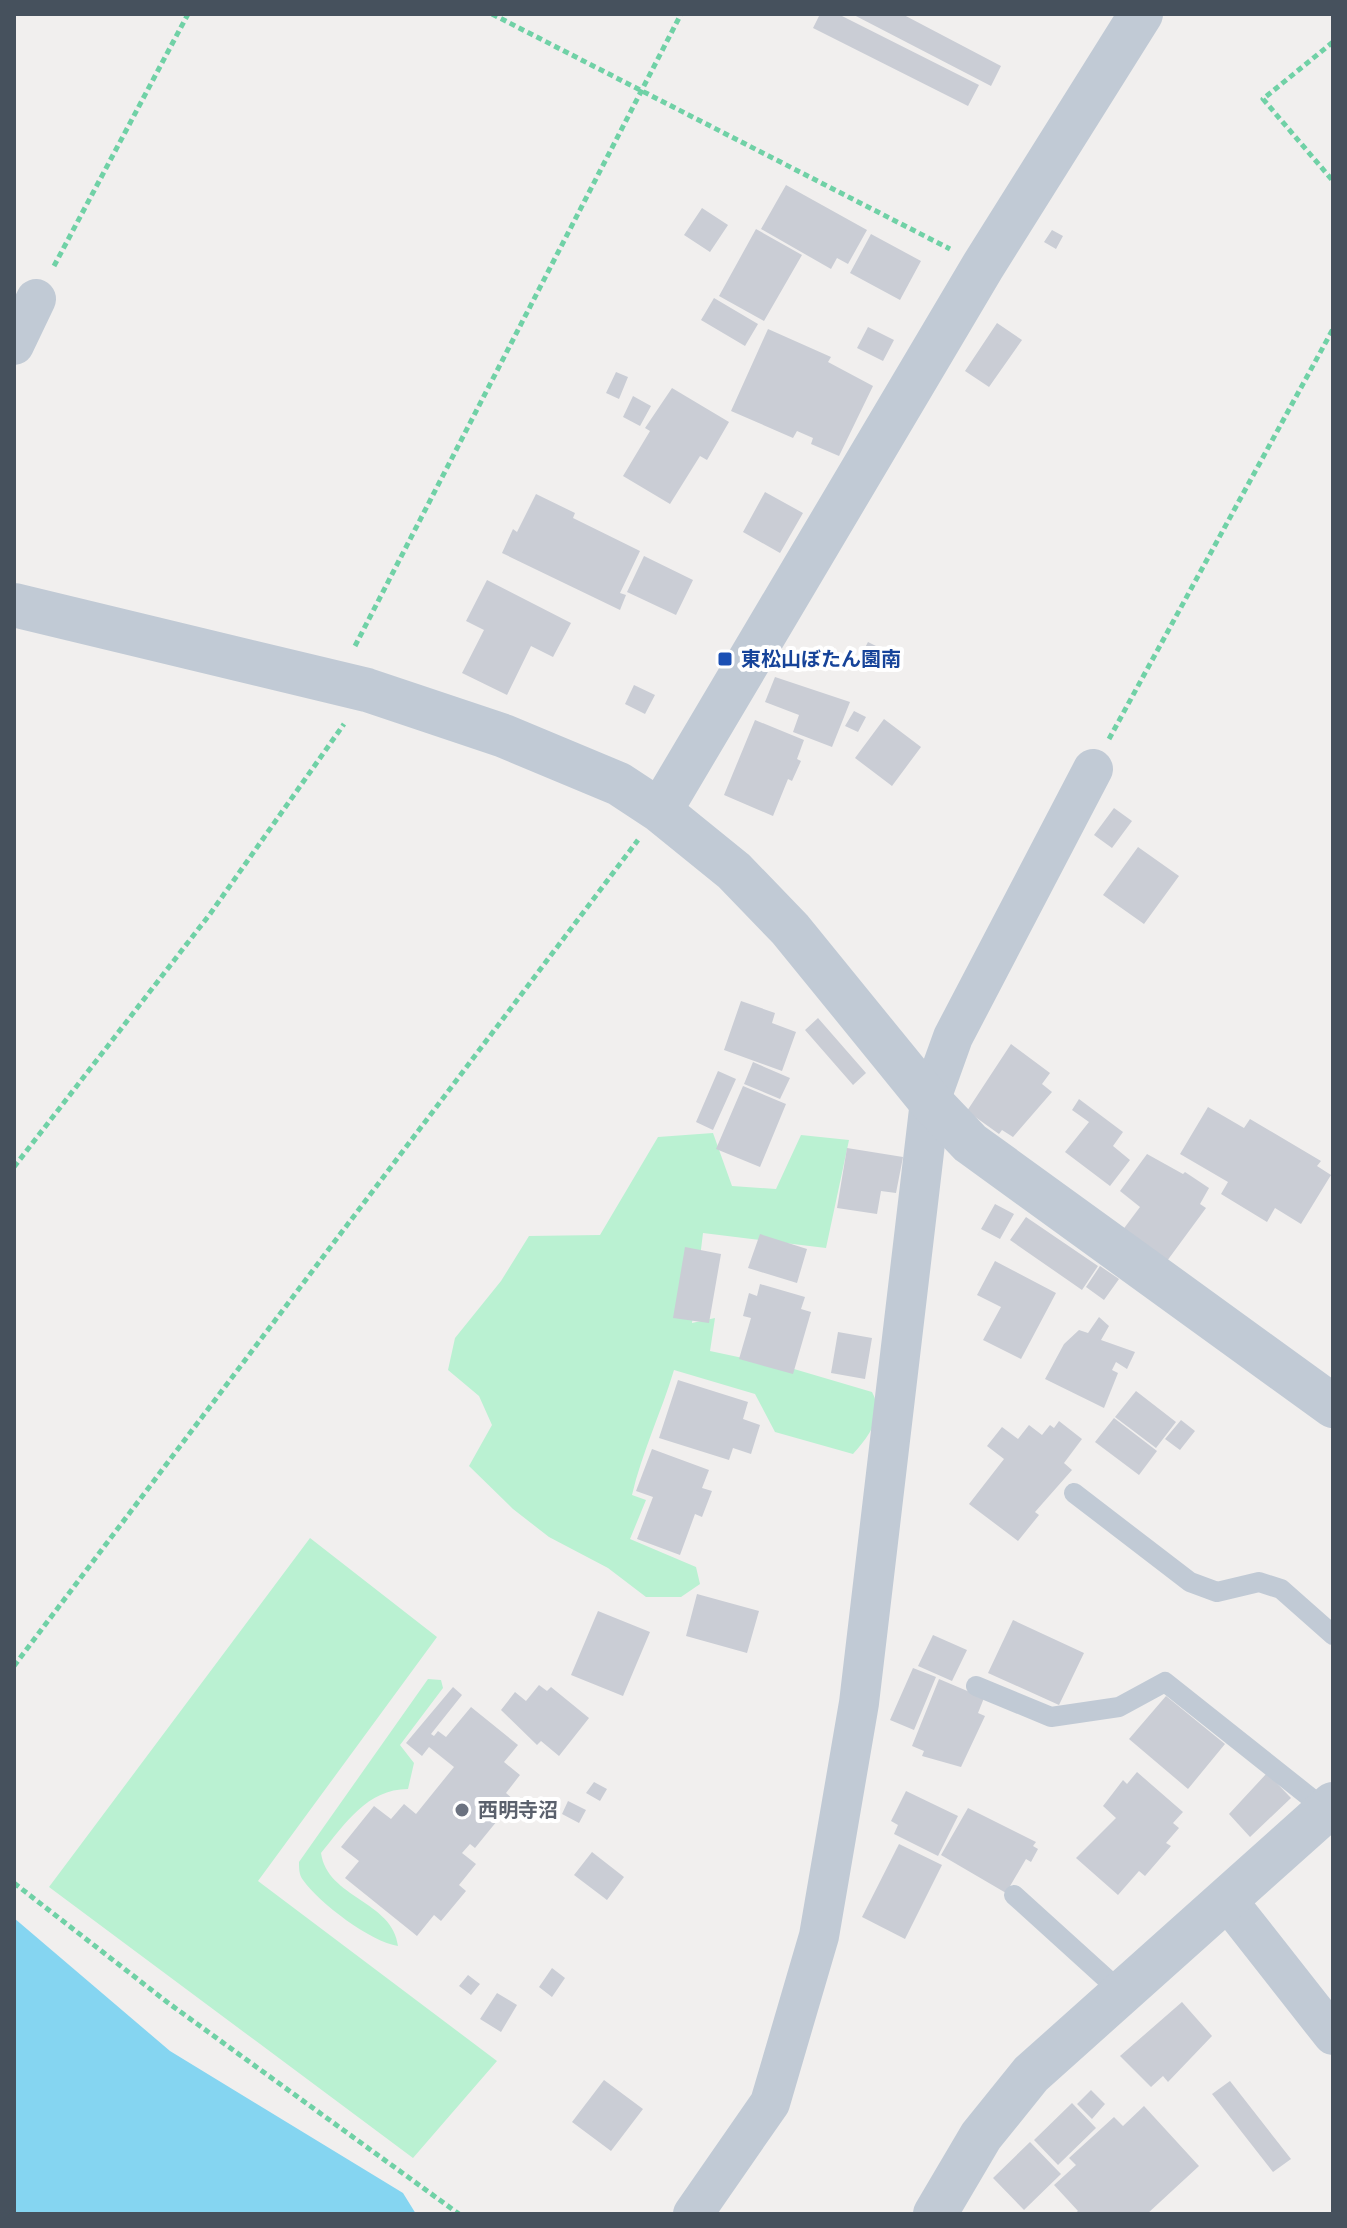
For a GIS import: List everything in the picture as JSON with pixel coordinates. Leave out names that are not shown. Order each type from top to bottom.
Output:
[{"type":"street","points":[[660,811],[983,266],[1141,14]]},
{"type":"street","points":[[14,345],[36,299]]},
{"type":"street","points":[[14,605],[352,687],[565,760],[619,784],[660,811],[734,871],[790,929],[930,1101],[970,1143],[1333,1406]]},
{"type":"street","points":[[693,2214],[770,2103],[819,1936],[859,1703],[930,1101],[953,1037],[1093,769]]},
{"type":"street","points":[[935,2214],[981,2136],[1031,2074],[1120,1991],[1330,1807]]},
{"type":"street","points":[[1226,1899],[1333,2035]]},
{"type":"lane","points":[[1074,1493],[1190,1582],[1217,1592],[1259,1582],[1281,1589],[1333,1635]]},
{"type":"lane","points":[[976,1686],[1051,1717],[1119,1707],[1165,1682],[1330,1807]]},
{"type":"lane","points":[[1014,1895],[1120,1991]]},
{"type":"path","points":[[36,299],[188,14]]},
{"type":"path","points":[[492,14],[983,266]]},
{"type":"path","points":[[14,1167],[210,914],[352,687],[640,92],[681,14]]},
{"type":"path","points":[[1333,42],[1263,99],[1333,181]]},
{"type":"path","points":[[1093,769],[1333,329]]},
{"type":"path","points":[[14,1666],[660,811]]},
{"type":"path","points":[[14,1883],[167,2002],[459,2214]]},
{"type":"green space","points":[[713,1133],[732,1186],[776,1189],[801,1135],[849,1140],[826,1248],[703,1233],[692,1323],[715,1318],[710,1351],[794,1369],[872,1392],[876,1401],[876,1417],[869,1433],[853,1454],[775,1432],[755,1394],[674,1370],[636,1479],[632,1495],[646,1500],[630,1539],[696,1567],[700,1584],[681,1597],[646,1597],[608,1568],[549,1537],[513,1509],[469,1466],[492,1425],[479,1396],[448,1370],[455,1338],[501,1281],[529,1236],[600,1235],[658,1137]]},
{"type":"green space","points":[[310,1538],[437,1637],[258,1881],[497,2061],[413,2158],[49,1887]]},
{"type":"green space","points":[[428,1679],[441,1680],[443,1688],[400,1745],[414,1763],[408,1789],[380,1795],[358,1810],[321,1853],[326,1868],[335,1880],[385,1919],[394,1931],[398,1946],[374,1937],[333,1910],[303,1880],[299,1862]]},
{"type":"water","points":[[14,1918],[170,2051],[403,2193],[416,2214],[14,2214]]},
{"type":"building","points":[[820,14],[838,14],[979,85],[968,106],[813,28]]},
{"type":"building","points":[[852,14],[902,14],[1001,66],[991,86]]},
{"type":"building","points":[[786,185],[867,230],[848,264],[837,258],[831,269],[761,229]]},
{"type":"building","points":[[702,208],[728,225],[710,252],[684,235]]},
{"type":"building","points":[[756,229],[802,255],[764,321],[719,296]]},
{"type":"building","points":[[1052,230],[1063,236],[1056,249],[1044,242]]},
{"type":"building","points":[[871,234],[921,261],[900,300],[850,273]]},
{"type":"building","points":[[714,298],[758,324],[745,346],[701,320]]},
{"type":"building","points":[[997,323],[1022,340],[989,387],[965,371]]},
{"type":"building","points":[[868,327],[894,340],[883,361],[857,348]]},
{"type":"building","points":[[768,329],[831,357],[828,362],[873,386],[839,456],[811,444],[813,438],[797,431],[793,438],[731,411]]},
{"type":"building","points":[[616,372],[628,377],[619,399],[606,393]]},
{"type":"building","points":[[672,388],[729,422],[707,460],[700,456],[670,504],[623,476],[650,431],[645,428]]},
{"type":"building","points":[[633,396],[651,406],[640,426],[623,417]]},
{"type":"building","points":[[765,492],[803,513],[780,553],[743,532]]},
{"type":"building","points":[[536,494],[575,513],[573,518],[640,551],[620,593],[626,595],[620,610],[502,553],[513,529],[517,532]]},
{"type":"building","points":[[644,556],[693,580],[676,615],[627,592]]},
{"type":"building","points":[[487,580],[571,623],[553,657],[531,646],[507,695],[462,673],[484,630],[466,621]]},
{"type":"building","points":[[868,642],[884,650],[874,671],[857,663]]},
{"type":"building","points":[[775,677],[850,702],[832,747],[793,732],[799,715],[765,702]]},
{"type":"building","points":[[634,685],[655,695],[645,714],[625,704]]},
{"type":"building","points":[[854,711],[866,717],[858,732],[845,726]]},
{"type":"building","points":[[884,719],[921,747],[892,786],[855,758]]},
{"type":"building","points":[[755,720],[804,740],[797,759],[801,761],[792,781],[788,779],[773,816],[724,795]]},
{"type":"building","points":[[1114,808],[1132,821],[1112,848],[1094,835]]},
{"type":"building","points":[[1138,847],[1179,876],[1144,924],[1103,895]]},
{"type":"building","points":[[741,1001],[775,1013],[772,1023],[796,1032],[782,1071],[724,1050]]},
{"type":"building","points":[[818,1018],[866,1073],[853,1085],[805,1030]]},
{"type":"building","points":[[1011,1044],[1050,1073],[1042,1084],[1052,1092],[1013,1137],[1002,1130],[999,1134],[967,1111]]},
{"type":"building","points":[[753,1062],[790,1078],[780,1099],[744,1084]]},
{"type":"building","points":[[718,1071],[736,1079],[713,1130],[696,1122]]},
{"type":"building","points":[[743,1086],[786,1104],[760,1167],[716,1149]]},
{"type":"building","points":[[1079,1099],[1123,1132],[1113,1146],[1130,1160],[1110,1186],[1065,1152],[1089,1122],[1072,1110]]},
{"type":"building","points":[[1208,1107],[1244,1128],[1250,1119],[1321,1161],[1317,1166],[1331,1175],[1301,1224],[1275,1208],[1267,1222],[1221,1194],[1228,1182],[1180,1154]]},
{"type":"building","points":[[847,1148],[903,1157],[896,1193],[881,1191],[877,1214],[837,1208]]},
{"type":"building","points":[[1147,1154],[1183,1174],[1185,1172],[1209,1188],[1200,1204],[1206,1208],[1167,1261],[1122,1231],[1140,1207],[1120,1191]]},
{"type":"building","points":[[995,1204],[1014,1214],[1000,1239],[981,1229]]},
{"type":"building","points":[[1026,1217],[1098,1266],[1082,1290],[1010,1240]]},
{"type":"building","points":[[760,1234],[807,1249],[797,1283],[748,1268]]},
{"type":"building","points":[[685,1247],[721,1254],[709,1323],[673,1318]]},
{"type":"building","points":[[995,1261],[1056,1293],[1021,1359],[983,1340],[1001,1307],[977,1295]]},
{"type":"building","points":[[1100,1266],[1119,1279],[1104,1300],[1086,1287]]},
{"type":"building","points":[[760,1284],[805,1297],[801,1309],[811,1312],[793,1374],[739,1359],[751,1318],[743,1316],[749,1293],[757,1296]]},
{"type":"building","points":[[1099,1317],[1109,1326],[1101,1340],[1135,1352],[1127,1369],[1116,1362],[1112,1370],[1118,1373],[1104,1408],[1045,1379],[1064,1344],[1079,1330],[1088,1333]]},
{"type":"building","points":[[838,1332],[872,1338],[865,1379],[831,1373]]},
{"type":"building","points":[[678,1380],[748,1402],[743,1419],[760,1425],[751,1454],[733,1448],[729,1460],[659,1438]]},
{"type":"building","points":[[1136,1391],[1176,1422],[1156,1448],[1115,1417]]},
{"type":"building","points":[[1114,1418],[1157,1451],[1139,1475],[1095,1442]]},
{"type":"building","points":[[1181,1420],[1195,1431],[1180,1450],[1165,1439]]},
{"type":"building","points":[[1059,1421],[1082,1439],[1064,1463],[1072,1470],[1035,1512],[1039,1515],[1018,1541],[969,1504],[1004,1459],[987,1446],[1002,1427],[1018,1439],[1029,1425],[1042,1435],[1050,1425],[1054,1428]]},
{"type":"building","points":[[652,1449],[709,1470],[702,1488],[712,1491],[702,1517],[695,1514],[680,1555],[637,1539],[653,1497],[636,1491]]},
{"type":"building","points":[[697,1594],[759,1611],[747,1653],[686,1636]]},
{"type":"building","points":[[598,1611],[650,1632],[623,1696],[571,1675]]},
{"type":"building","points":[[1013,1620],[1084,1653],[1059,1705],[988,1673]]},
{"type":"building","points":[[933,1635],[967,1650],[952,1681],[918,1666]]},
{"type":"building","points":[[913,1668],[936,1677],[914,1730],[890,1720]]},
{"type":"building","points":[[939,1679],[984,1698],[978,1713],[985,1716],[961,1767],[922,1756],[924,1751],[912,1746]]},
{"type":"building","points":[[539,1685],[547,1691],[551,1687],[589,1718],[559,1756],[541,1741],[537,1745],[501,1710],[515,1692],[526,1701]]},
{"type":"building","name":"西明寺沼","points":[[453,1687],[462,1695],[431,1734],[434,1736],[438,1731],[446,1737],[471,1707],[518,1745],[504,1762],[520,1775],[506,1793],[514,1800],[475,1848],[470,1844],[462,1853],[476,1864],[459,1885],[466,1891],[441,1921],[434,1915],[417,1936],[345,1878],[359,1861],[341,1847],[374,1806],[391,1819],[404,1804],[416,1814],[454,1767],[429,1747],[422,1756],[406,1743]]},
{"type":"building","points":[[1166,1696],[1225,1744],[1188,1789],[1129,1739]]},
{"type":"building","points":[[1137,1772],[1183,1812],[1173,1823],[1179,1828],[1166,1843],[1171,1846],[1145,1876],[1139,1871],[1118,1895],[1076,1858],[1116,1818],[1103,1806],[1123,1780],[1127,1784]]},
{"type":"building","points":[[1267,1773],[1291,1798],[1250,1837],[1229,1814]]},
{"type":"building","points":[[594,1782],[607,1789],[600,1801],[586,1793]]},
{"type":"building","points":[[906,1791],[958,1816],[938,1856],[894,1834],[898,1825],[891,1821]]},
{"type":"building","points":[[568,1801],[586,1810],[579,1823],[562,1814]]},
{"type":"building","points":[[968,1808],[1036,1842],[1033,1846],[1038,1849],[1031,1862],[1026,1859],[1006,1893],[941,1855]]},
{"type":"building","points":[[899,1844],[942,1865],[905,1939],[862,1917]]},
{"type":"building","points":[[592,1852],[624,1877],[607,1900],[574,1875]]},
{"type":"building","points":[[552,1968],[565,1978],[552,1997],[539,1987]]},
{"type":"building","points":[[468,1975],[480,1984],[471,1995],[459,1986]]},
{"type":"building","points":[[497,1993],[517,2005],[501,2032],[480,2019]]},
{"type":"building","points":[[1182,2002],[1212,2036],[1168,2082],[1163,2076],[1151,2087],[1120,2056]]},
{"type":"building","points":[[604,2080],[643,2109],[611,2151],[572,2122]]},
{"type":"building","points":[[1230,2081],[1291,2159],[1273,2172],[1212,2094]]},
{"type":"building","points":[[1091,2090],[1105,2104],[1092,2119],[1077,2104]]},
{"type":"building","points":[[1072,2103],[1096,2128],[1058,2165],[1034,2140]]},
{"type":"building","points":[[1144,2106],[1199,2166],[1147,2214],[1074,2214],[1078,2211],[1054,2185],[1076,2165],[1069,2158],[1114,2117],[1123,2126]]},
{"type":"building","points":[[1030,2142],[1061,2174],[1024,2210],[993,2178]]},
{"type":"place","name":"東松山ぼたん園南","points":[[725,659]]},
{"type":"place","name":"西明寺沼","points":[[462,1810]]}]
